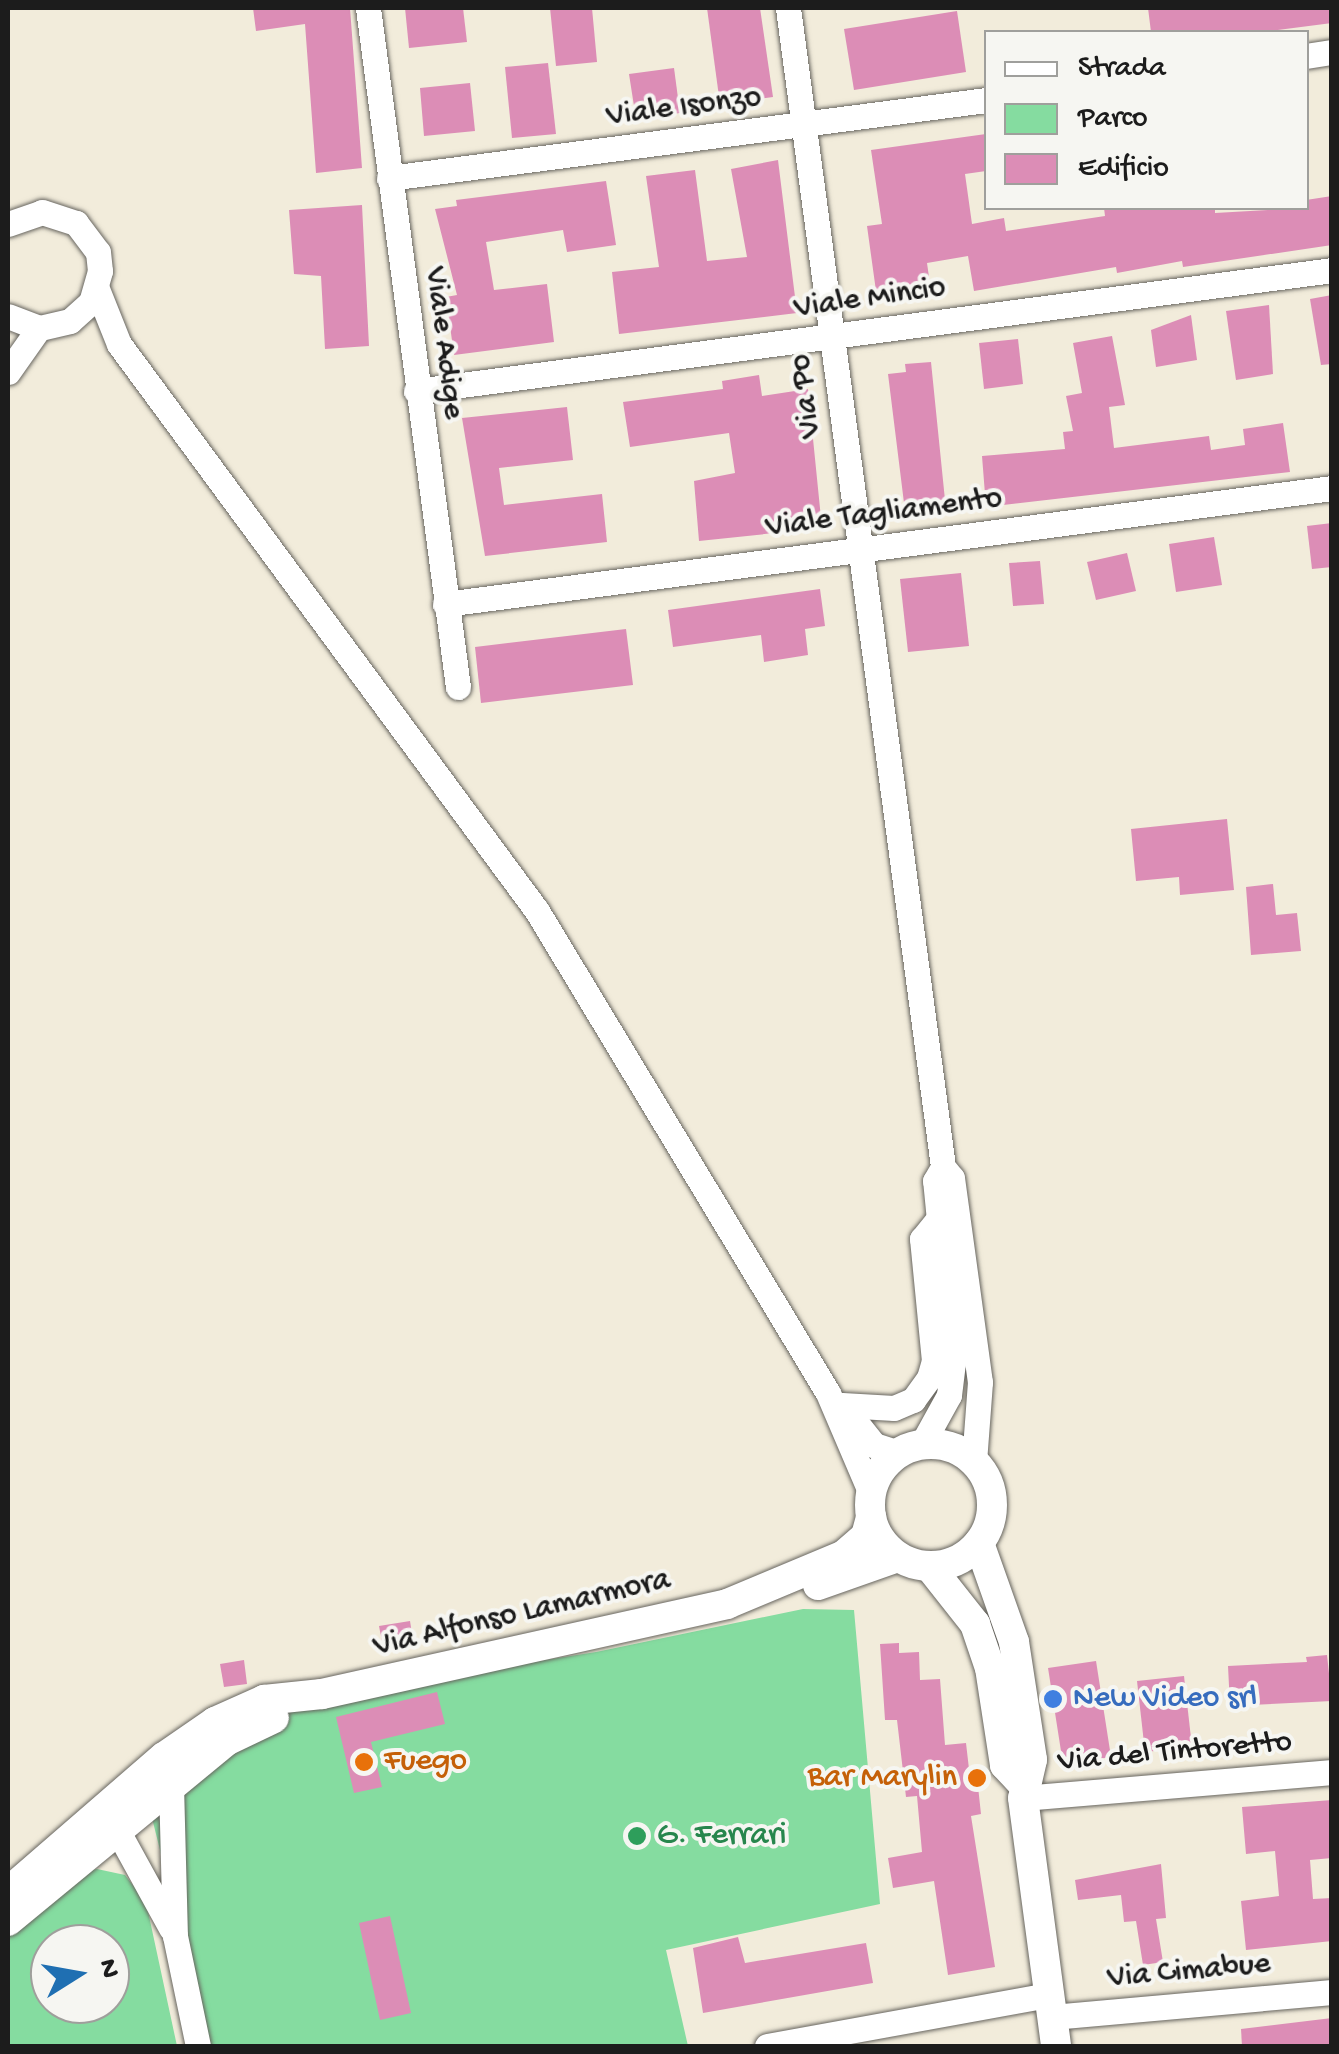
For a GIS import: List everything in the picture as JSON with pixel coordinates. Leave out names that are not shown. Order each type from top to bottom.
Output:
[{"type":"street","name":"Viale Adige","points":[[368,8],[458,687]]},
{"type":"street","name":"Via Po","points":[[788,8],[943,1167]]},
{"type":"street","name":"Viale Isonzo","points":[[389,178],[984,100]]},
{"type":"street","points":[[8,224],[42,212],[76,223],[98,252],[97,289],[119,344],[536,911],[835,1399],[874,1444],[958,1450],[974,1461],[991,1492],[992,1510],[980,1544],[957,1561],[930,1567],[898,1557],[808,1588],[737,1600]]},
{"type":"street","name":"Viale Mincio","points":[[416,391],[1332,270]]},
{"type":"street","points":[[8,316],[39,328],[70,321],[97,289]]},
{"type":"street","points":[[70,321],[119,344]]},
{"type":"street","points":[[8,372],[39,328]]},
{"type":"street","name":"Viale Tagliamento","points":[[445,604],[1332,488]]},
{"type":"street","points":[[737,1600],[844,1555],[866,1536],[871,1506],[949,1395],[952,1363],[935,1180],[943,1167],[952,1178],[980,1382],[974,1461]]},
{"type":"street","points":[[835,1399],[894,1408],[914,1400],[929,1378],[934,1361],[922,1239],[939,1218]]},
{"type":"street","points":[[835,1399],[871,1506],[898,1557]]},
{"type":"street","points":[[980,1544],[1014,1642],[1032,1760],[1022,1790],[1052,2019]]},
{"type":"street","points":[[930,1567],[975,1624],[990,1668],[1005,1765],[1022,1790]]},
{"type":"street","name":"Via Alfonso Lamarmora","points":[[10,1890],[199,1732],[264,1700],[322,1694],[737,1600]]},
{"type":"street","name":"Via Alfonso Lamarmora","points":[[10,1890],[42,1875],[171,1785],[226,1740],[322,1694]]},
{"type":"street","name":"Via Alfonso Lamarmora","points":[[8,1921],[122,1817],[199,1732]]},
{"type":"street","name":"Via del Tintoretto","points":[[1022,1790],[1332,1772]]},
{"type":"street","points":[[171,1785],[168,1856],[176,1936],[198,2046]]},
{"type":"street","points":[[122,1817],[168,1856]]},
{"type":"street","points":[[122,1817],[176,1936]]},
{"type":"street","name":"Via Cimabue","points":[[768,2046],[1332,1992]]},
{"type":"green space","points":[[803,1609],[854,1610],[880,1904],[666,1950],[688,2046],[209,2046],[145,1790],[304,1698],[596,1652]]},
{"type":"green space","points":[[97,1869],[125,1875],[146,1902],[177,2046],[8,2046],[8,1928],[69,1874]]},
{"type":"building","points":[[253,8],[350,8],[362,168],[316,173],[305,24],[256,31]]},
{"type":"building","points":[[405,8],[463,8],[467,42],[409,48]]},
{"type":"building","points":[[550,8],[592,8],[597,62],[556,66]]},
{"type":"building","points":[[707,8],[760,8],[773,97],[720,104]]},
{"type":"building","points":[[1148,8],[1332,8],[1332,23],[1278,30],[1151,30]]},
{"type":"building","points":[[957,11],[966,72],[854,90],[844,29]]},
{"type":"building","points":[[548,63],[556,134],[512,138],[505,67]]},
{"type":"building","points":[[674,68],[680,113],[636,119],[629,74]]},
{"type":"building","points":[[470,83],[475,131],[424,136],[420,88]]},
{"type":"building","points":[[984,134],[984,171],[965,174],[972,224],[1004,218],[1006,231],[1105,216],[1104,210],[1309,210],[1309,200],[1332,196],[1332,245],[1183,267],[1182,261],[1117,273],[1116,267],[974,291],[968,256],[927,263],[930,284],[876,291],[867,226],[882,224],[871,150]]},
{"type":"building","points":[[778,160],[797,313],[619,334],[612,272],[659,267],[646,176],[695,170],[707,261],[747,257],[731,169]]},
{"type":"building","points":[[606,181],[616,245],[567,252],[563,230],[486,242],[494,290],[547,284],[554,342],[454,355],[446,297],[457,295],[435,209],[457,206],[456,200]]},
{"type":"building","points":[[362,205],[369,346],[325,349],[321,276],[294,274],[289,210]]},
{"type":"building","points":[[1332,295],[1332,364],[1321,365],[1310,299]]},
{"type":"building","points":[[1269,305],[1273,374],[1236,380],[1226,311]]},
{"type":"building","points":[[1191,315],[1197,360],[1156,367],[1151,330]]},
{"type":"building","points":[[1112,336],[1125,405],[1109,407],[1114,448],[1209,436],[1211,450],[1245,445],[1243,429],[1283,423],[1290,472],[986,507],[982,456],[1065,449],[1063,432],[1073,431],[1066,396],[1082,393],[1073,343]]},
{"type":"building","points":[[1018,339],[1023,384],[984,389],[979,343]]},
{"type":"building","points":[[931,362],[945,500],[904,503],[888,374],[906,372],[905,364]]},
{"type":"building","points":[[759,375],[762,396],[808,389],[822,528],[699,541],[694,481],[735,473],[729,433],[630,447],[623,402],[723,389],[722,381]]},
{"type":"building","points":[[567,407],[573,460],[499,468],[504,505],[602,494],[607,542],[485,556],[462,418]]},
{"type":"building","points":[[1332,523],[1332,567],[1312,569],[1307,526]]},
{"type":"building","points":[[1214,537],[1222,585],[1176,592],[1169,544]]},
{"type":"building","points":[[1127,553],[1136,591],[1096,600],[1087,562]]},
{"type":"building","points":[[1040,561],[1044,604],[1013,606],[1009,563]]},
{"type":"building","points":[[961,573],[969,646],[908,652],[900,579]]},
{"type":"building","points":[[820,589],[825,626],[805,629],[808,655],[764,662],[761,635],[673,647],[668,610]]},
{"type":"building","points":[[626,629],[633,685],[481,703],[475,647]]},
{"type":"building","points":[[1227,819],[1234,890],[1180,895],[1179,877],[1136,881],[1131,829]]},
{"type":"building","points":[[1273,884],[1276,915],[1297,913],[1301,951],[1251,955],[1246,887]]},
{"type":"building","points":[[410,1621],[414,1646],[384,1652],[379,1626]]},
{"type":"building","points":[[899,1643],[899,1653],[919,1652],[920,1680],[940,1679],[945,1745],[966,1743],[969,1769],[976,1768],[981,1814],[971,1816],[995,1967],[948,1975],[934,1881],[893,1888],[888,1858],[922,1852],[917,1796],[906,1797],[897,1720],[885,1720],[880,1644]]},
{"type":"building","points":[[1327,1655],[1332,1701],[1230,1706],[1228,1666],[1307,1662],[1306,1657]]},
{"type":"building","points":[[244,1660],[247,1684],[224,1687],[220,1664]]},
{"type":"building","points":[[1096,1661],[1111,1757],[1063,1764],[1048,1668]]},
{"type":"building","points":[[1184,1676],[1192,1747],[1145,1752],[1137,1681]]},
{"type":"building","points":[[437,1692],[445,1724],[371,1742],[382,1787],[354,1793],[336,1717]]},
{"type":"building","points":[[1332,1800],[1332,1858],[1310,1860],[1313,1899],[1332,1898],[1332,1941],[1246,1950],[1241,1901],[1279,1896],[1275,1851],[1246,1854],[1242,1807]]},
{"type":"building","points":[[1161,1864],[1166,1918],[1156,1919],[1163,1962],[1143,1965],[1136,1921],[1124,1922],[1121,1895],[1078,1900],[1075,1880]]},
{"type":"building","points":[[390,1916],[411,2013],[380,2020],[359,1923]]},
{"type":"building","points":[[738,1937],[745,1963],[866,1943],[873,1983],[703,2013],[693,1948]]},
{"type":"building","points":[[1332,2018],[1332,2046],[1242,2046],[1241,2029]]},
{"type":"place","name":"New Video srl","points":[[1053,1699]]},
{"type":"place","name":"Fuego","points":[[364,1762]]},
{"type":"place","name":"Bar Marylin","points":[[977,1778]]},
{"type":"place","name":"G. Ferrari","points":[[637,1836]]}]
